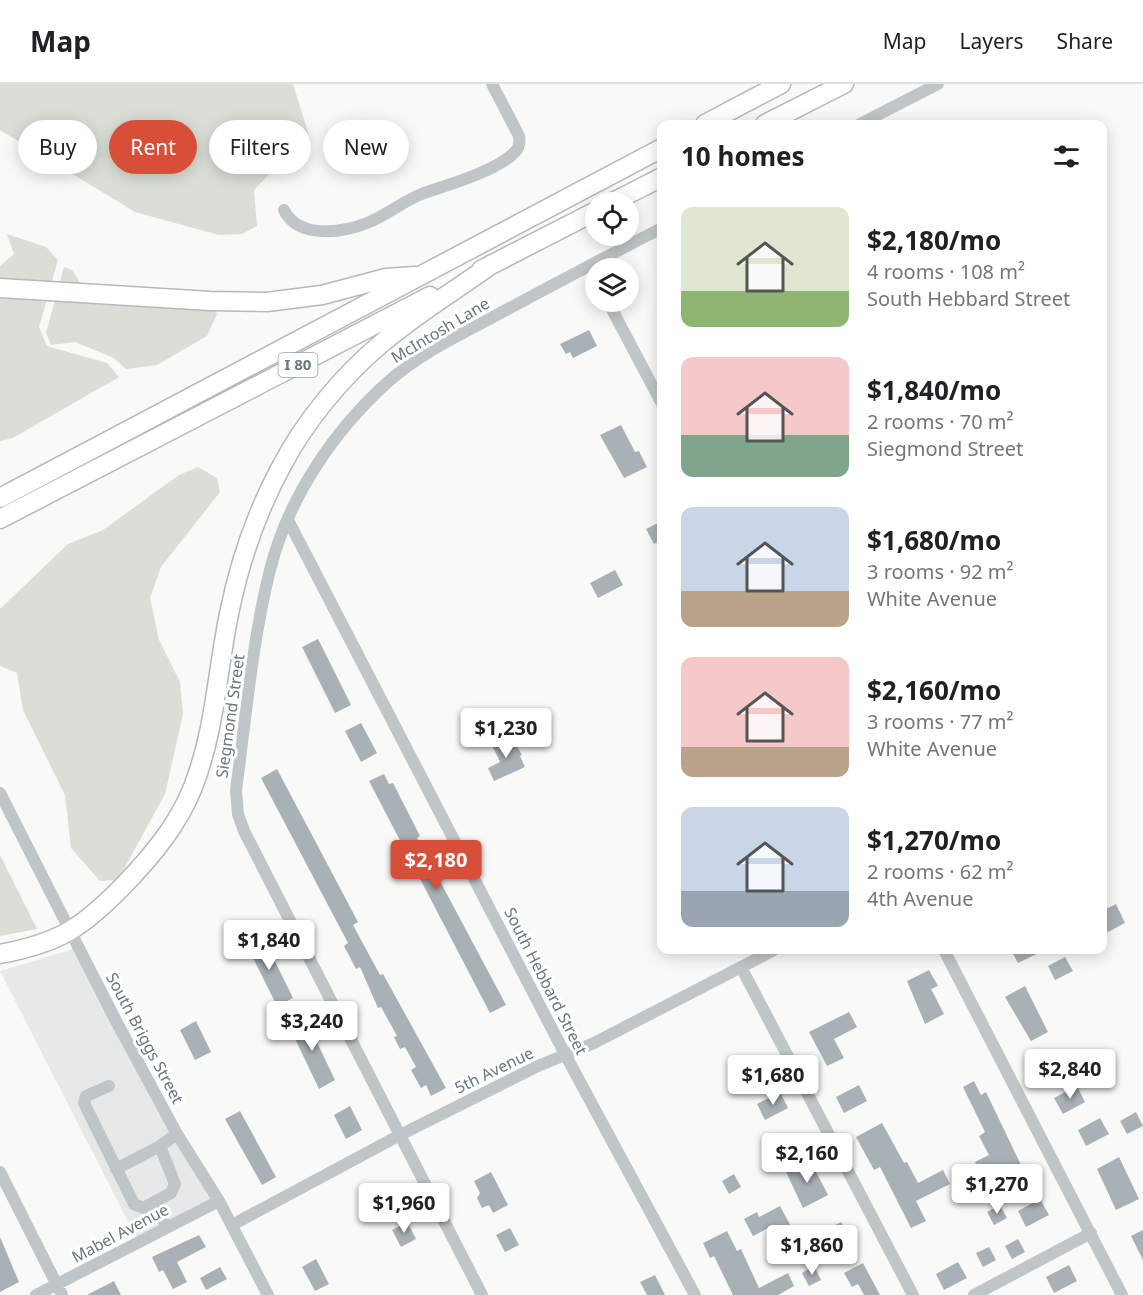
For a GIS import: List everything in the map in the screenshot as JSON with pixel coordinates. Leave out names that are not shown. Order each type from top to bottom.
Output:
[{"type":"highway","points":[[713,120],[781,84]]},
{"type":"highway","points":[[773,120],[844,84]]},
{"type":"highway","name":"I 80","points":[[0,498],[426,275],[657,151]]},
{"type":"highway","points":[[633,192],[657,180]]},
{"type":"highway","name":"I 80","points":[[0,519],[585,217]]},
{"type":"highway","points":[[0,954],[38,947],[72,931],[105,905],[151,857],[177,820],[193,787],[209,735],[229,613],[242,563],[258,515],[280,468],[316,414],[382,343],[492,264]]},
{"type":"highway","points":[[0,288],[210,301],[267,302],[322,295],[386,278],[426,275]]},
{"type":"street","points":[[284,210],[288,219],[317,231],[334,231],[367,223],[408,200],[451,186],[503,161],[516,152],[520,144],[519,136],[492,84]]},
{"type":"street","points":[[868,120],[938,84]]},
{"type":"street","name":"McIntosh Lane","points":[[613,258],[657,231]]},
{"type":"street","name":"McIntosh Lane","points":[[288,520],[316,466],[351,418],[390,379],[438,347],[585,274]]},
{"type":"street","points":[[613,312],[657,395]]},
{"type":"street","name":"South Hebbard Street","points":[[288,520],[566,1056],[695,1295]]},
{"type":"street","name":"Siegmond Street","points":[[288,520],[270,569],[261,615],[236,790],[238,814],[244,831],[482,1295]]},
{"type":"street","name":"South Briggs Street","points":[[0,793],[117,1023],[177,1134],[219,1201],[268,1295]]},
{"type":"street","name":"5th Avenue","points":[[232,1225],[400,1135],[538,1066],[566,1056],[766,954]]},
{"type":"street","points":[[946,954],[1122,1295]]},
{"type":"street","points":[[741,967],[913,1295]]},
{"type":"street","points":[[108,1086],[86,1096],[84,1103],[134,1204],[143,1208],[171,1193],[176,1184],[160,1146]]},
{"type":"street","points":[[116,1169],[160,1146],[177,1134]]},
{"type":"street","points":[[0,1172],[59,1290]]},
{"type":"street","name":"Mabel Avenue","points":[[36,1295],[59,1290],[166,1227],[219,1201]]},
{"type":"street","points":[[154,1202],[166,1227]]},
{"type":"street","points":[[974,1295],[1091,1233]]},
{"type":"shaded area","points":[[0,84],[293,84],[304,120],[209,120],[209,174],[269,174],[254,190],[257,226],[242,234],[219,235],[135,212],[72,174],[97,174],[97,120],[18,120],[18,141],[0,130]]},
{"type":"shaded area","points":[[7,234],[46,247],[58,260],[39,327],[47,346],[107,363],[119,377],[13,438],[0,441],[0,266],[14,254]]},
{"type":"shaded area","points":[[64,267],[72,270],[90,298],[212,308],[217,314],[207,336],[157,365],[126,369],[114,358],[75,342],[51,345],[46,333]]},
{"type":"shaded area","points":[[198,467],[217,478],[220,492],[161,567],[150,598],[159,640],[180,682],[183,714],[165,794],[118,880],[100,881],[71,848],[65,795],[23,710],[17,673],[0,666],[0,609],[68,544],[103,530],[179,475]]},
{"type":"shaded area","points":[[0,855],[37,929],[0,936]]},
{"type":"shaded area","points":[[84,946],[181,1131],[223,1198],[140,1245],[0,971]]},
{"type":"building","points":[[589,330],[597,346],[573,358],[570,352],[566,354],[560,344]]},
{"type":"building","points":[[621,425],[635,452],[639,451],[647,467],[624,478],[600,435]]},
{"type":"building","points":[[657,524],[657,542],[654,544],[646,529]]},
{"type":"building","points":[[615,570],[623,585],[598,598],[590,583]]},
{"type":"building","points":[[318,639],[351,705],[335,713],[302,647]]},
{"type":"building","points":[[361,723],[377,753],[361,762],[345,731]]},
{"type":"building","points":[[511,736],[522,755],[520,756],[525,767],[494,781],[488,768],[500,762],[492,745]]},
{"type":"building","points":[[277,769],[358,922],[353,925],[446,1088],[431,1096],[426,1085],[421,1088],[411,1070],[416,1067],[405,1047],[400,1049],[394,1037],[397,1036],[381,1007],[378,1008],[360,967],[356,969],[344,946],[348,943],[261,778]]},
{"type":"building","points":[[384,774],[389,784],[393,783],[420,836],[417,838],[506,1005],[490,1013],[369,781]]},
{"type":"building","points":[[1116,904],[1125,923],[1108,932],[1107,930],[1107,908]]},
{"type":"building","points":[[262,935],[293,998],[277,1006],[246,944]]},
{"type":"building","points":[[1013,954],[1037,954],[1018,963]]},
{"type":"building","points":[[1065,957],[1073,971],[1055,980],[1048,966]]},
{"type":"building","points":[[929,970],[938,986],[931,989],[944,1014],[925,1024],[907,981]]},
{"type":"building","points":[[1025,986],[1048,1032],[1031,1041],[1005,997]]},
{"type":"building","points":[[849,1012],[857,1027],[834,1039],[844,1058],[827,1066],[809,1032]]},
{"type":"building","points":[[304,1015],[335,1080],[319,1089],[288,1024]]},
{"type":"building","points":[[196,1021],[211,1052],[195,1060],[180,1030]]},
{"type":"building","points":[[1062,1050],[1070,1065],[1047,1077],[1039,1061]]},
{"type":"building","points":[[974,1081],[981,1095],[986,1092],[1022,1167],[1006,1176],[1001,1166],[982,1176],[975,1162],[989,1155],[979,1136],[985,1132],[963,1087]]},
{"type":"building","points":[[859,1085],[867,1101],[844,1113],[836,1097]]},
{"type":"building","points":[[1077,1086],[1085,1102],[1063,1114],[1054,1098]]},
{"type":"building","points":[[780,1092],[788,1108],[765,1120],[757,1104]]},
{"type":"building","points":[[350,1106],[362,1130],[346,1139],[334,1115]]},
{"type":"building","points":[[240,1111],[276,1177],[262,1185],[225,1119]]},
{"type":"building","points":[[1136,1112],[1143,1126],[1127,1134],[1120,1121]]},
{"type":"building","points":[[1100,1118],[1109,1134],[1086,1146],[1078,1130]]},
{"type":"building","points":[[882,1123],[918,1183],[943,1170],[950,1184],[916,1201],[926,1221],[911,1228],[880,1167],[874,1170],[856,1137]]},
{"type":"building","points":[[1119,1157],[1139,1199],[1116,1210],[1097,1169]]},
{"type":"building","points":[[810,1160],[828,1195],[803,1208],[786,1172]]},
{"type":"building","points":[[491,1172],[508,1205],[493,1213],[489,1205],[482,1208],[477,1198],[480,1193],[474,1181]]},
{"type":"building","points":[[734,1174],[741,1187],[729,1194],[722,1181]]},
{"type":"building","points":[[1040,1199],[1049,1215],[1026,1227],[1018,1211]]},
{"type":"building","points":[[1000,1205],[1007,1218],[994,1225],[987,1212]]},
{"type":"building","points":[[780,1206],[795,1234],[782,1241],[774,1225],[753,1236],[744,1219],[757,1212],[759,1217]]},
{"type":"building","points":[[407,1222],[416,1239],[401,1247],[392,1230]]},
{"type":"building","points":[[841,1222],[849,1236],[825,1249],[817,1234]]},
{"type":"building","points":[[510,1228],[519,1245],[505,1252],[496,1235]]},
{"type":"building","points":[[1143,1230],[1143,1260],[1131,1236]]},
{"type":"building","points":[[727,1231],[737,1251],[741,1249],[759,1288],[788,1273],[794,1286],[778,1295],[733,1295],[714,1256],[710,1258],[703,1243]]},
{"type":"building","points":[[199,1235],[206,1247],[177,1262],[187,1282],[173,1289],[163,1270],[159,1272],[152,1257]]},
{"type":"building","points":[[0,1237],[19,1282],[0,1292]]},
{"type":"building","points":[[1018,1239],[1025,1252],[1012,1259],[1005,1246]]},
{"type":"building","points":[[989,1247],[996,1260],[983,1267],[976,1253]]},
{"type":"building","points":[[316,1259],[329,1284],[315,1291],[302,1267]]},
{"type":"building","points":[[958,1262],[967,1278],[944,1290],[936,1274]]},
{"type":"building","points":[[863,1263],[880,1295],[864,1295],[858,1284],[852,1287],[844,1273]]},
{"type":"building","points":[[1069,1265],[1077,1281],[1054,1293],[1046,1277]]},
{"type":"building","points":[[814,1266],[821,1280],[809,1286],[802,1273]]},
{"type":"building","points":[[220,1267],[227,1279],[206,1290],[200,1278]]},
{"type":"building","points":[[655,1275],[665,1295],[647,1295],[640,1282]]},
{"type":"building","points":[[114,1281],[121,1295],[87,1295]]}]
